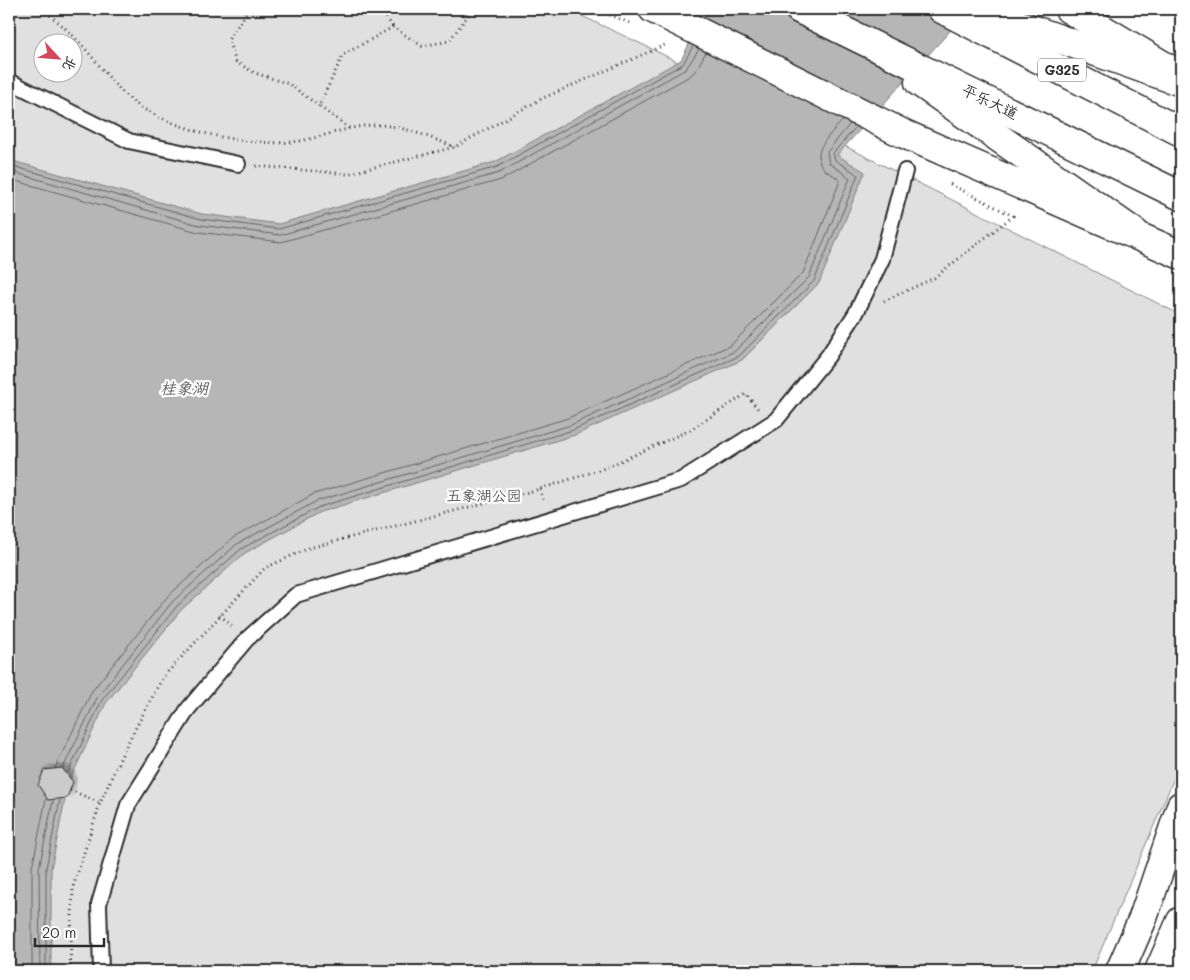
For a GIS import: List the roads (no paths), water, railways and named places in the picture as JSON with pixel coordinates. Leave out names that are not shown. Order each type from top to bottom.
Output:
[{"type":"main road","name":"平乐大道","points":[[799,9],[1181,196]]},
{"type":"main road","name":"G325","points":[[942,9],[1181,132]]},
{"type":"main road","points":[[975,9],[1181,82]]},
{"type":"main road","points":[[1069,9],[1181,77]]},
{"type":"main road","points":[[667,23],[902,133],[1135,233],[1181,255]]},
{"type":"main road","points":[[847,32],[1181,263]]},
{"type":"main road","points":[[1120,971],[1143,918],[1181,806]]},
{"type":"main road","points":[[1158,971],[1181,921]]},
{"type":"lane","points":[[9,81],[129,141],[238,164]]},
{"type":"lane","points":[[101,971],[99,904],[128,805],[188,709],[247,639],[296,595],[681,480],[776,420],[828,356],[856,313],[882,259],[905,171]]},
{"type":"water","name":"桂象湖","points":[[707,9],[970,9],[837,155],[865,172],[819,283],[742,360],[575,435],[320,512],[245,553],[181,610],[106,703],[68,784],[51,869],[51,971],[9,971],[9,160],[202,214],[279,224],[495,162],[681,60]]},
{"type":"park label","name":"五象湖公园","points":[[484,496]]}]
